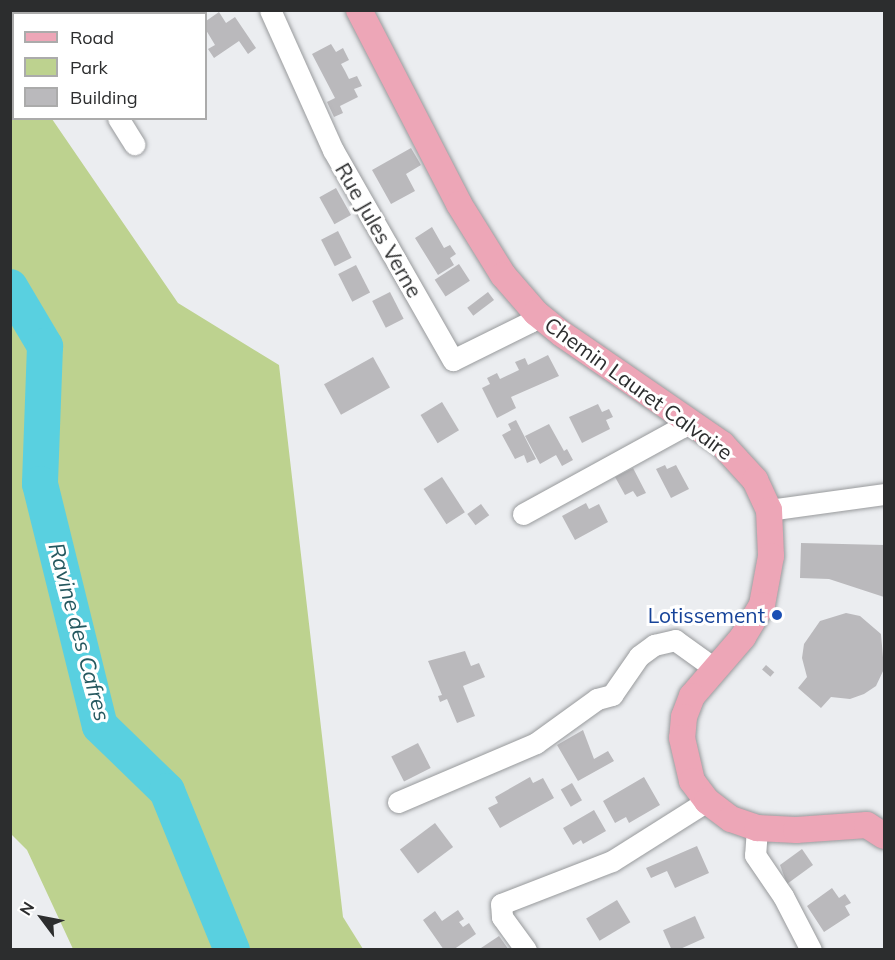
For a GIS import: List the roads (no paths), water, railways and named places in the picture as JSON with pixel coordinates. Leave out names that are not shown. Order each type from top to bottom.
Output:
[{"type":"main road","name":"Chemin Lauret Calvaire","points":[[359,10],[459,204],[503,275],[536,313],[688,419],[738,460],[755,480],[769,510],[771,556],[762,605],[744,637],[714,668],[692,696],[682,738],[692,781],[707,801],[731,819],[757,828],[796,830],[867,825],[885,836]]},
{"type":"street","name":"Rue Jules Verne","points":[[270,10],[333,150],[453,360],[531,322],[536,313]]},
{"type":"street","points":[[119,120],[134,144]]},
{"type":"street","points":[[523,514],[682,427],[688,419]]},
{"type":"street","points":[[769,510],[885,494]]},
{"type":"street","points":[[398,802],[536,743],[597,699],[612,695],[639,656],[654,645],[675,640],[714,668]]},
{"type":"street","points":[[526,950],[502,916],[501,904],[612,861],[707,801]]},
{"type":"street","points":[[757,828],[755,855],[783,896],[811,950]]},
{"type":"waterway","name":"Ravine des Cafres","points":[[10,287],[45,346],[40,484],[100,726],[167,791],[232,950]]},
{"type":"place","name":"Lotissement","points":[[777,615]]}]
